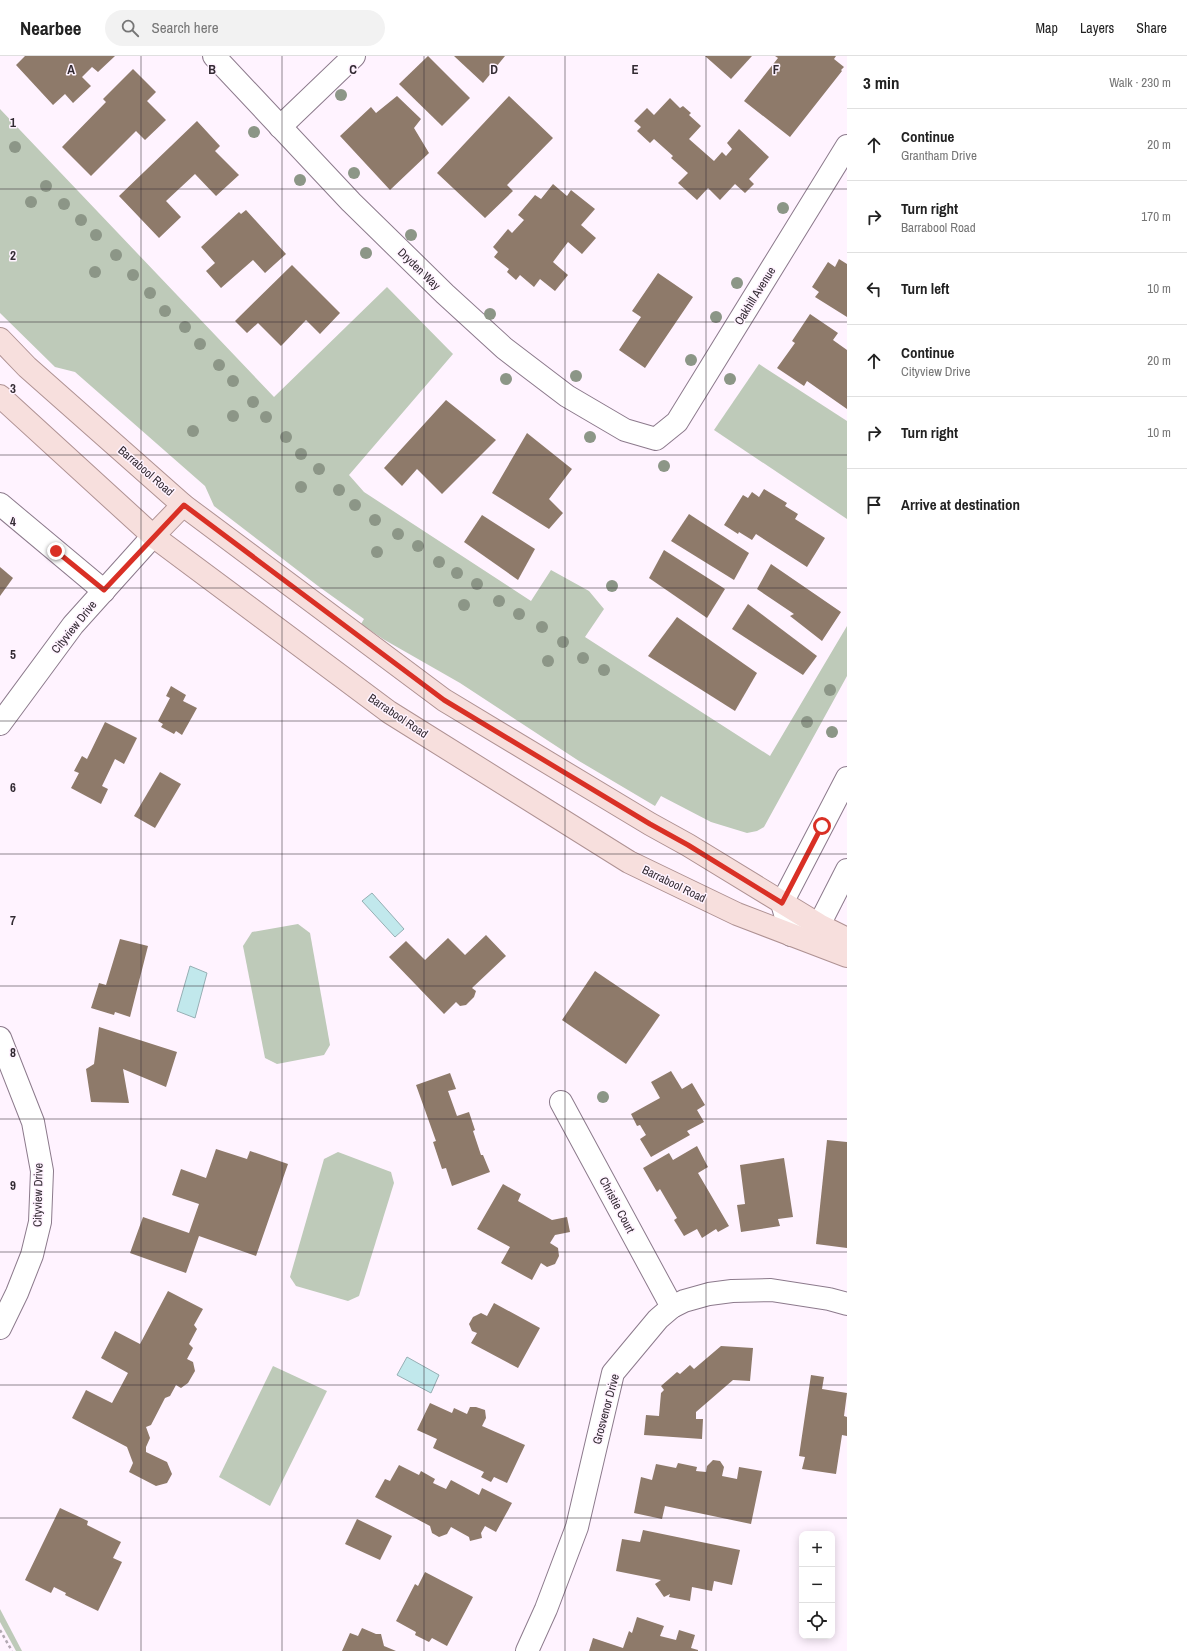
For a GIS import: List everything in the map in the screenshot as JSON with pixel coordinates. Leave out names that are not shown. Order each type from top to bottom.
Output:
[{"type":"main road","name":"Barrabool Road","points":[[0,340],[27,366],[184,505],[444,700],[650,824],[688,845],[819,925],[847,939]]},
{"type":"main road","name":"Barrabool Road","points":[[0,396],[153,536],[389,712],[629,862],[737,914],[847,956]]},
{"type":"main road","points":[[153,536],[184,505]]},
{"type":"street","name":"Dryden Way","points":[[214,56],[351,202],[445,294],[504,348],[567,396],[625,430],[656,439]]},
{"type":"street","points":[[280,127],[354,56]]},
{"type":"street","name":"Oakhill Avenue","points":[[656,439],[677,422],[847,146]]},
{"type":"street","points":[[0,504],[104,590]]},
{"type":"street","name":"Cityview Drive","points":[[0,724],[73,625],[153,536]]},
{"type":"street","points":[[847,778],[782,903],[791,934],[819,925],[847,870]]},
{"type":"street","name":"Cityview Drive","points":[[0,1038],[33,1122],[42,1171],[40,1222],[32,1255],[17,1293],[0,1328]]},
{"type":"street","name":"Christie Court","points":[[562,1102],[672,1307]]},
{"type":"street","name":"Grosvenor Drive","points":[[527,1651],[546,1609],[577,1527],[613,1373],[646,1333],[672,1307],[684,1301],[709,1294],[732,1291],[771,1290],[829,1299],[847,1304]]},
{"type":"path","points":[[0,1630],[12,1651]]},
{"type":"green space","points":[[0,109],[274,397],[387,287],[453,354],[349,475],[364,492],[531,601],[551,570],[589,591],[604,609],[585,637],[770,756],[847,626],[847,676],[764,827],[757,831],[747,833],[711,822],[661,796],[655,806],[579,761],[460,683],[383,639],[361,624],[364,619],[318,586],[214,506],[205,486],[75,372],[55,367],[0,313]]},
{"type":"green space","points":[[759,364],[847,421],[847,519],[714,430]]},
{"type":"green space","points":[[298,924],[310,933],[330,1045],[324,1055],[277,1064],[265,1058],[243,946],[252,932]]},
{"type":"green space","points":[[338,1152],[391,1172],[394,1183],[359,1296],[348,1301],[296,1286],[290,1277],[324,1159]]},
{"type":"green space","points":[[273,1366],[327,1391],[270,1506],[219,1477]]},
{"type":"green space","points":[[0,1609],[22,1651],[16,1651],[0,1622]]},
{"type":"water","points":[[372,893],[404,929],[395,937],[362,901]]},
{"type":"water","points":[[190,966],[207,973],[195,1018],[177,1011]]},
{"type":"water","points":[[407,1357],[439,1375],[431,1393],[397,1375]]},
{"type":"building","points":[[25,56],[115,56],[98,72],[92,67],[82,77],[91,86],[73,103],[65,94],[53,105],[16,65]]},
{"type":"building","points":[[428,56],[470,98],[442,126],[399,84]]},
{"type":"building","points":[[454,56],[505,56],[483,83]]},
{"type":"building","points":[[705,56],[752,56],[731,79]]},
{"type":"building","points":[[775,56],[836,56],[834,59],[844,67],[790,137],[744,101],[778,58]]},
{"type":"building","points":[[133,69],[156,92],[147,101],[166,120],[145,140],[136,131],[91,176],[62,147],[106,102],[103,99]]},
{"type":"building","points":[[397,96],[421,119],[414,128],[429,153],[390,190],[340,136],[371,107],[376,113]]},
{"type":"building","points":[[509,96],[553,138],[507,185],[513,191],[485,218],[437,173]]},
{"type":"building","points":[[670,98],[680,108],[683,106],[691,113],[689,115],[701,126],[689,139],[714,161],[722,152],[726,156],[732,149],[727,143],[739,129],[769,157],[749,179],[754,184],[745,193],[735,184],[720,200],[708,188],[697,200],[678,183],[688,173],[671,158],[673,156],[654,139],[650,143],[637,131],[641,127],[634,121],[647,108],[654,115]]},
{"type":"building","points":[[197,121],[220,146],[215,151],[239,175],[216,196],[195,174],[166,201],[181,217],[159,238],[119,196]]},
{"type":"building","points":[[553,184],[567,196],[571,190],[595,209],[581,225],[596,238],[582,254],[568,242],[553,262],[568,275],[555,291],[540,279],[534,287],[520,275],[516,280],[507,272],[509,269],[494,257],[498,252],[493,247],[508,229],[512,233],[524,220],[518,215],[535,195],[541,199]]},
{"type":"building","points":[[246,210],[286,254],[265,273],[253,260],[221,288],[206,271],[215,263],[201,247],[239,212],[241,214]]},
{"type":"building","points":[[839,259],[847,264],[847,317],[815,297],[819,292],[812,287],[828,262],[835,267]]},
{"type":"building","points":[[292,265],[340,313],[320,334],[306,320],[281,346],[258,323],[247,333],[235,321]]},
{"type":"building","points":[[658,273],[693,297],[645,368],[619,350],[641,317],[632,311]]},
{"type":"building","points":[[810,314],[838,333],[833,340],[847,350],[847,409],[807,381],[804,386],[777,368],[795,343],[792,341]]},
{"type":"building","points":[[446,400],[496,440],[442,494],[417,469],[402,486],[384,468]]},
{"type":"building","points":[[527,433],[572,469],[549,499],[563,513],[549,529],[492,493]]},
{"type":"building","points":[[764,489],[787,503],[785,506],[798,514],[795,519],[825,538],[807,567],[756,534],[752,540],[739,532],[738,534],[724,525],[743,495],[748,498],[752,492],[759,497]]},
{"type":"building","points":[[689,514],[749,553],[734,580],[671,541]]},
{"type":"building","points":[[482,515],[535,549],[518,580],[464,542]]},
{"type":"building","points":[[664,550],[725,589],[707,618],[649,578]]},
{"type":"building","points":[[771,564],[841,612],[822,641],[790,616],[794,614],[757,589]]},
{"type":"building","points":[[0,567],[13,578],[0,596]]},
{"type":"building","points":[[748,604],[817,656],[803,675],[732,629]]},
{"type":"building","points":[[677,617],[757,673],[735,711],[648,656]]},
{"type":"building","points":[[171,686],[186,695],[183,701],[197,708],[182,735],[176,731],[174,734],[161,727],[163,724],[158,721],[170,698],[166,696]]},
{"type":"building","points":[[105,722],[137,738],[124,764],[115,759],[102,786],[108,789],[101,804],[71,788],[79,773],[74,771],[82,756],[87,759]]},
{"type":"building","points":[[160,772],[181,784],[155,828],[134,816]]},
{"type":"building","points":[[486,935],[506,956],[472,988],[476,991],[474,997],[466,1005],[460,1006],[456,1002],[444,1014],[389,957],[406,941],[425,960],[448,938],[465,955]]},
{"type":"building","points":[[120,939],[148,946],[130,1017],[115,1012],[114,1015],[91,1008],[99,983],[106,985]]},
{"type":"building","points":[[595,971],[660,1015],[626,1064],[562,1020]]},
{"type":"building","points":[[99,1027],[177,1052],[166,1087],[123,1069],[129,1103],[91,1102],[86,1069],[94,1064]]},
{"type":"building","points":[[671,1071],[682,1089],[692,1083],[705,1105],[697,1110],[704,1122],[687,1131],[690,1135],[651,1157],[640,1139],[646,1135],[640,1125],[637,1126],[631,1114],[660,1098],[651,1082]]},
{"type":"building","points":[[450,1073],[456,1089],[448,1091],[457,1116],[469,1112],[475,1130],[473,1131],[481,1155],[483,1155],[490,1172],[452,1186],[446,1168],[442,1169],[433,1142],[436,1141],[416,1085]]},
{"type":"building","points":[[827,1140],[847,1142],[847,1248],[816,1244]]},
{"type":"building","points":[[697,1146],[708,1167],[698,1173],[729,1226],[718,1232],[716,1229],[702,1238],[697,1229],[684,1236],[674,1220],[677,1218],[660,1189],[657,1192],[643,1168],[669,1153],[673,1160]]},
{"type":"building","points":[[216,1149],[247,1159],[250,1151],[288,1164],[256,1256],[199,1236],[186,1273],[130,1253],[143,1217],[189,1233],[199,1204],[172,1195],[181,1169],[206,1178]]},
{"type":"building","points":[[784,1158],[793,1217],[778,1219],[780,1226],[741,1232],[737,1205],[745,1204],[740,1165]]},
{"type":"building","points":[[503,1184],[521,1194],[518,1201],[552,1220],[567,1217],[570,1232],[555,1235],[550,1243],[558,1248],[559,1256],[555,1264],[547,1267],[541,1263],[532,1280],[501,1263],[510,1247],[477,1229]]},
{"type":"building","points":[[168,1291],[203,1309],[194,1325],[197,1329],[189,1344],[193,1348],[187,1359],[193,1362],[195,1371],[188,1383],[181,1388],[176,1385],[170,1396],[165,1398],[151,1425],[146,1427],[150,1438],[146,1447],[146,1452],[167,1462],[172,1474],[167,1483],[156,1486],[129,1472],[133,1463],[127,1447],[72,1418],[86,1390],[112,1403],[128,1373],[101,1358],[115,1331],[140,1344]]},
{"type":"building","points":[[494,1303],[540,1328],[518,1368],[471,1343],[477,1333],[472,1331],[469,1324],[473,1317],[481,1313],[487,1316]]},
{"type":"building","points":[[721,1346],[753,1348],[750,1381],[733,1380],[696,1412],[696,1419],[703,1419],[702,1439],[644,1435],[646,1415],[659,1416],[661,1393],[664,1390],[661,1386],[677,1372],[680,1374],[690,1365],[694,1369]]},
{"type":"building","points":[[811,1375],[824,1377],[822,1389],[847,1393],[844,1416],[847,1417],[847,1436],[842,1435],[836,1474],[802,1469],[805,1457],[799,1456]]},
{"type":"building","points":[[430,1403],[452,1413],[454,1408],[467,1414],[470,1407],[485,1410],[486,1418],[482,1426],[525,1445],[507,1483],[494,1477],[491,1482],[481,1477],[484,1472],[433,1448],[437,1439],[417,1430]]},
{"type":"building","points":[[713,1460],[720,1461],[724,1467],[722,1476],[737,1479],[739,1467],[762,1471],[751,1524],[665,1506],[662,1519],[634,1513],[641,1477],[652,1480],[656,1464],[676,1468],[678,1463],[697,1467],[696,1471],[706,1472],[707,1466]]},
{"type":"building","points":[[399,1465],[419,1475],[421,1471],[435,1479],[433,1483],[446,1489],[451,1480],[479,1495],[482,1488],[512,1503],[496,1532],[485,1526],[481,1533],[482,1538],[470,1541],[469,1537],[451,1527],[447,1534],[439,1537],[432,1533],[430,1526],[375,1497],[385,1479],[390,1481]]},
{"type":"building","points":[[60,1508],[88,1521],[87,1525],[121,1542],[113,1558],[122,1562],[98,1611],[65,1595],[66,1593],[54,1587],[51,1593],[25,1580]]},
{"type":"building","points":[[357,1519],[392,1536],[380,1560],[345,1544]]},
{"type":"building","points":[[643,1530],[740,1550],[732,1585],[714,1581],[712,1591],[692,1587],[690,1601],[669,1597],[670,1594],[664,1597],[655,1584],[661,1580],[616,1571],[622,1539],[640,1542]]},
{"type":"building","points":[[425,1572],[473,1597],[447,1646],[432,1638],[429,1642],[415,1635],[416,1632],[396,1621],[415,1584],[418,1586]]},
{"type":"building","points":[[637,1617],[664,1626],[660,1636],[676,1640],[679,1630],[695,1635],[691,1648],[698,1651],[589,1651],[593,1638],[623,1648],[629,1631],[632,1633]]},
{"type":"building","points":[[362,1628],[376,1634],[381,1634],[384,1646],[396,1651],[342,1651],[350,1633],[358,1636]]},
{"type":"route","points":[[56,551],[104,590],[153,536],[184,505],[444,700],[650,824],[688,845],[782,903],[822,826]]}]
